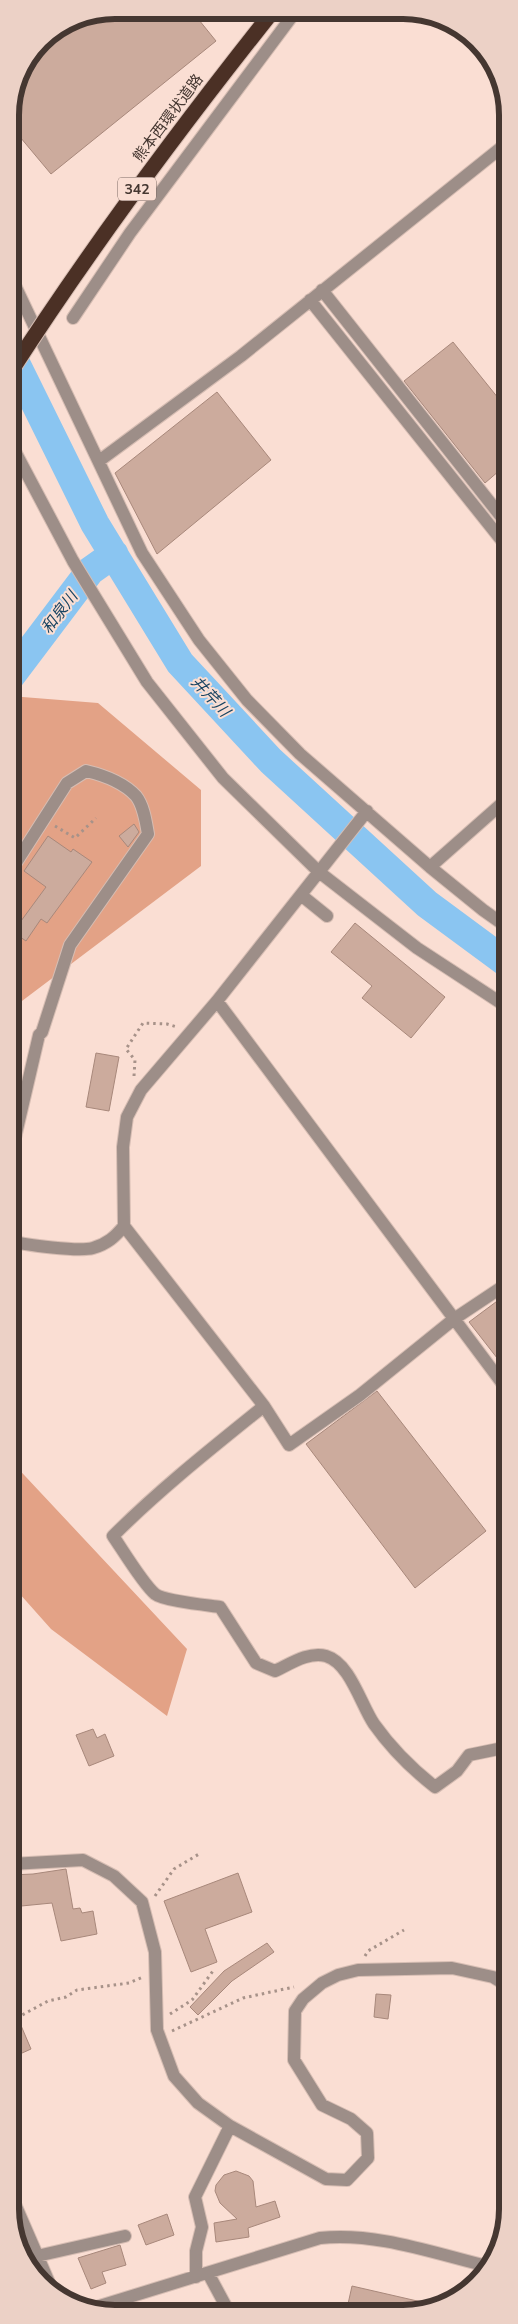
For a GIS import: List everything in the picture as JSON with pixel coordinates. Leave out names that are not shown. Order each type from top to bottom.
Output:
[{"type":"highway","name":"熊本西環状道路","points":[[19,359],[71,280],[200,103],[267,19]]},
{"type":"street","points":[[72,318],[130,233],[290,19]]},
{"type":"street","points":[[99,461],[242,356],[499,149]]},
{"type":"street","points":[[322,290],[499,514]]},
{"type":"street","points":[[19,294],[142,553],[199,640],[247,700],[300,754],[364,813],[499,921]]},
{"type":"street","points":[[310,300],[499,537]]},
{"type":"street","points":[[19,470],[147,682],[223,778],[319,872],[417,948],[499,1002]]},
{"type":"street","points":[[19,858],[67,784],[86,771],[106,776],[136,797],[144,816],[148,834],[70,945],[42,1032],[39,1035],[19,1118]]},
{"type":"street","points":[[430,867],[499,806]]},
{"type":"street","points":[[364,813],[217,1001],[189,1031],[141,1090],[127,1117],[123,1147],[124,1226],[264,1406],[289,1445],[360,1395],[454,1319],[499,1290]]},
{"type":"street","points":[[301,895],[327,916]]},
{"type":"street","points":[[217,1001],[499,1379]]},
{"type":"street","points":[[19,1243],[91,1249],[114,1239],[124,1226]]},
{"type":"street","points":[[264,1406],[202,1456],[138,1512],[114,1536],[128,1558],[155,1594],[185,1602],[220,1607],[256,1663],[275,1671],[310,1655],[327,1656],[345,1670],[373,1723],[412,1769],[435,1788],[457,1771],[469,1755],[499,1749]]},
{"type":"street","points":[[19,1864],[83,1860],[114,1876],[142,1902],[155,1952],[157,2022],[160,2038],[174,2076],[198,2103],[230,2126],[326,2179],[347,2180],[368,2158],[367,2133],[351,2119],[322,2105],[294,2060],[295,2011],[303,1999],[322,1983],[338,1975],[358,1970],[452,1968],[493,1977],[499,1981]]},
{"type":"street","points":[[224,2305],[202,2275],[196,2251],[202,2228],[195,2197],[230,2126]]},
{"type":"street","points":[[19,2214],[47,2277]]},
{"type":"street","points":[[38,2256],[125,2236]]},
{"type":"street","points":[[106,2304],[300,2243],[345,2236],[369,2238],[481,2265]]},
{"type":"path","points":[[44,819],[75,838],[96,818]]},
{"type":"path","points":[[134,1078],[135,1060],[126,1049],[143,1023],[167,1024],[189,1031]]},
{"type":"path","points":[[145,1914],[158,1889],[174,1868],[199,1854]]},
{"type":"path","points":[[358,1970],[368,1951],[404,1930]]},
{"type":"path","points":[[157,2022],[192,2000],[213,1971]]},
{"type":"path","points":[[19,2017],[48,2001],[66,1997],[77,1990],[129,1983],[155,1972]]},
{"type":"path","points":[[160,2038],[243,1998],[300,1986]]},
{"type":"shaded area","points":[[19,697],[98,703],[201,790],[201,866],[19,1003]]},
{"type":"shaded area","points":[[19,1470],[187,1649],[167,1716],[51,1629],[19,1593]]},
{"type":"building","points":[[109,19],[200,19],[199,20],[216,41],[51,174],[19,136],[19,109],[22,90],[35,61],[47,47],[61,35],[90,22]]},
{"type":"building","points":[[453,342],[499,399],[499,471],[485,483],[404,381]]},
{"type":"building","points":[[217,392],[271,460],[157,554],[115,473]]},
{"type":"building","points":[[134,824],[139,832],[128,847],[119,836]]},
{"type":"building","points":[[48,836],[71,852],[73,849],[92,862],[47,923],[41,919],[26,941],[19,936],[19,920],[21,921],[46,887],[24,871]]},
{"type":"building","points":[[355,923],[445,997],[411,1038],[362,998],[372,986],[331,952]]},
{"type":"building","points":[[96,1053],[119,1057],[109,1111],[86,1107]]},
{"type":"building","points":[[499,1300],[499,1360],[469,1322]]},
{"type":"building","points":[[377,1391],[486,1531],[415,1588],[306,1444]]},
{"type":"building","points":[[93,1729],[97,1738],[105,1734],[114,1756],[89,1766],[76,1735]]},
{"type":"building","points":[[66,1869],[73,1909],[80,1908],[82,1913],[93,1911],[97,1934],[61,1941],[52,1903],[19,1906],[19,1875]]},
{"type":"building","points":[[238,1873],[252,1912],[205,1929],[217,1962],[191,1972],[164,1901]]},
{"type":"building","points":[[267,1943],[274,1952],[232,1981],[198,2015],[190,2007],[224,1971]]},
{"type":"building","points":[[376,1994],[391,1995],[388,2019],[374,2017]]},
{"type":"building","points":[[19,2021],[31,2049],[19,2054]]},
{"type":"building","points":[[236,2171],[249,2176],[253,2181],[256,2207],[275,2201],[280,2217],[248,2228],[249,2237],[216,2242],[214,2223],[237,2219],[220,2203],[215,2191],[216,2185],[224,2175]]},
{"type":"building","points":[[167,2214],[174,2235],[146,2245],[138,2225]]},
{"type":"building","points":[[120,2245],[126,2265],[102,2272],[106,2283],[91,2289],[78,2258]]},
{"type":"building","points":[[352,2286],[424,2303],[403,2305],[348,2305]]},
{"type":"waterway","name":"井芹川","points":[[19,370],[95,524],[180,663],[271,761],[427,904],[499,957]]},
{"type":"waterway","name":"和泉川","points":[[19,665],[90,571],[114,554]]}]
